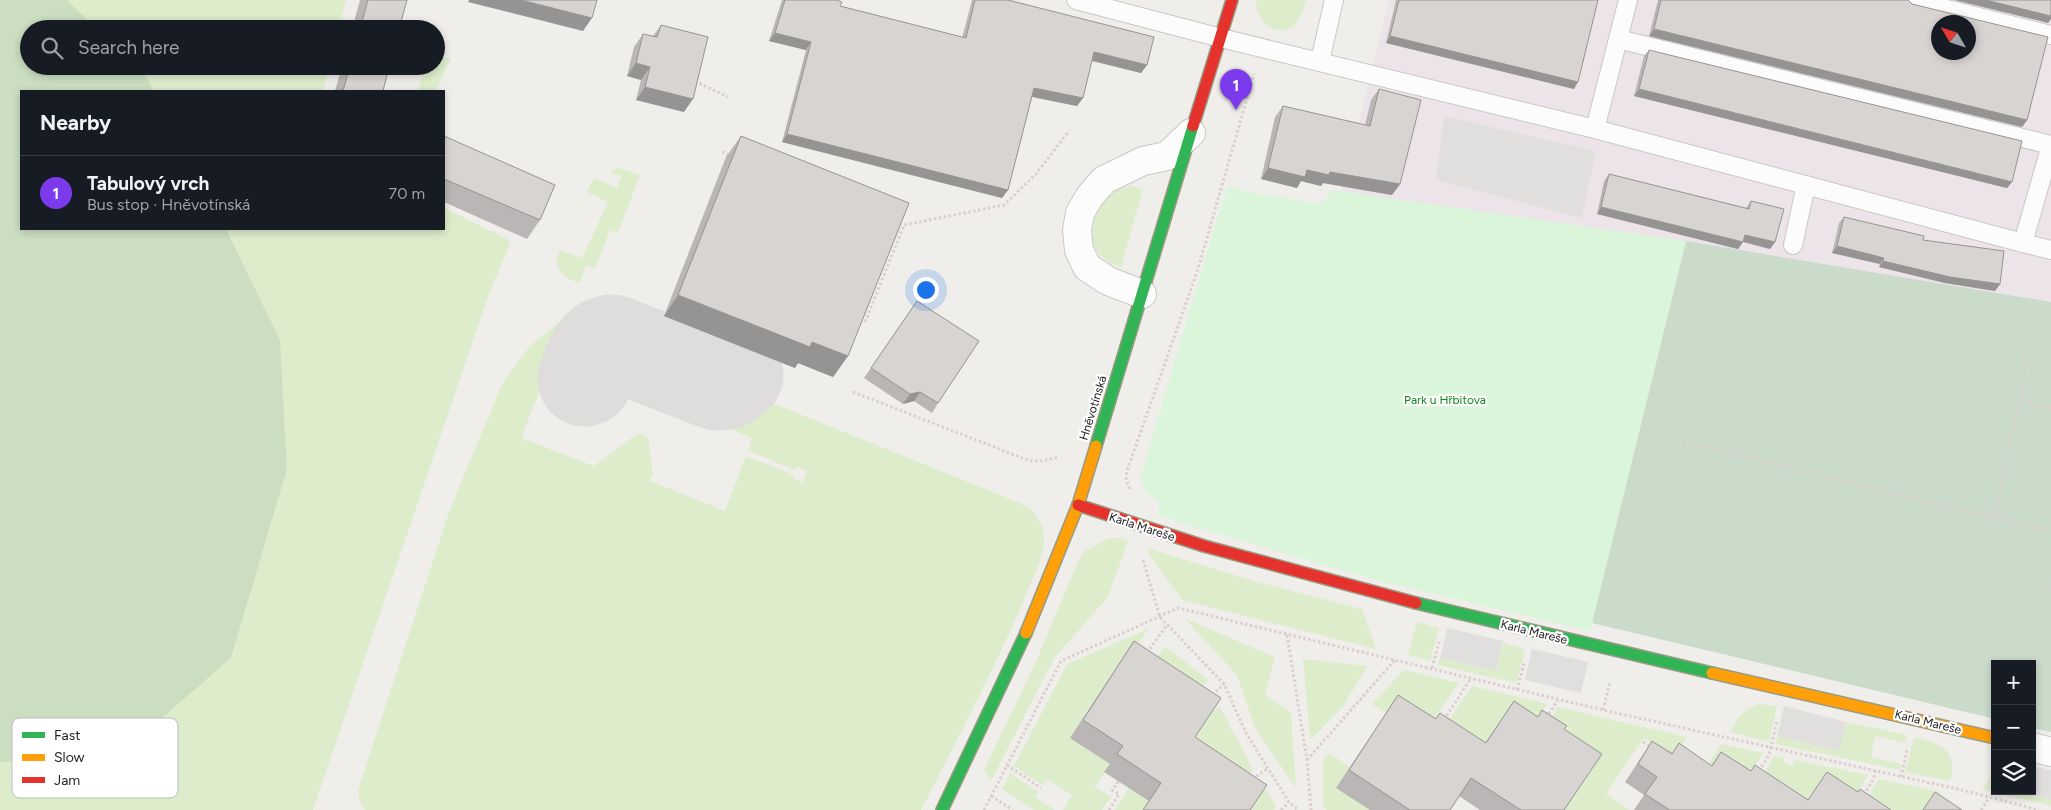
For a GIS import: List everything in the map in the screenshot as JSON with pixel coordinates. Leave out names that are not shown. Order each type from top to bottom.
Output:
[{"type":"street","name":"Hněvotínská","points":[[942,810],[996,700],[1058,561],[1078,505],[1232,0]]},
{"type":"street","points":[[1142,294],[1108,281],[1087,267],[1079,250],[1078,230],[1080,213],[1090,196],[1104,180],[1137,164],[1167,156],[1191,133]]},
{"type":"street","name":"Karla Mareše","points":[[1078,505],[1159,534],[1420,604],[1634,656],[1991,737]]},
{"type":"street","points":[[2036,748],[2051,752]]},
{"type":"lane","points":[[1076,0],[1221,38],[1595,129],[2051,250]]},
{"type":"lane","points":[[1320,61],[1334,0]]},
{"type":"lane","points":[[1595,129],[1628,0]]},
{"type":"lane","points":[[1910,0],[2051,35]]},
{"type":"lane","points":[[1618,39],[2051,145],[2023,243]]},
{"type":"lane","points":[[1793,244],[1806,185]]},
{"type":"path","points":[[1133,492],[1126,480],[1127,471],[1198,269],[1256,68]]},
{"type":"path","points":[[692,80],[728,97]]},
{"type":"path","points":[[895,221],[904,225],[1004,205],[1036,174],[1069,131]]},
{"type":"path","points":[[722,152],[740,159]]},
{"type":"path","points":[[866,322],[904,225]]},
{"type":"path","points":[[1994,518],[2020,400],[2027,357]]},
{"type":"path","points":[[853,392],[1030,461],[1042,461],[1064,454]]},
{"type":"path","points":[[2020,400],[2051,408]]},
{"type":"path","points":[[1683,442],[2051,531]]},
{"type":"path","points":[[1141,554],[1160,616],[1224,684],[1246,733],[1289,802],[1298,810]]},
{"type":"path","points":[[2041,586],[2051,589]]},
{"type":"path","points":[[984,810],[1061,661],[1178,608],[1558,700],[2039,810]]},
{"type":"path","points":[[1147,654],[1167,625]]},
{"type":"path","points":[[1288,635],[1307,760],[1311,810]]},
{"type":"path","points":[[1432,668],[1441,635]]},
{"type":"path","points":[[1517,690],[1526,656]]},
{"type":"path","points":[[1307,760],[1395,660]]},
{"type":"path","points":[[1604,710],[1612,675]]},
{"type":"path","points":[[1439,727],[1471,678]]},
{"type":"path","points":[[1209,698],[1224,684]]},
{"type":"path","points":[[1609,688],[1616,689]]},
{"type":"path","points":[[1542,724],[1558,700]]},
{"type":"path","points":[[1754,779],[1770,755],[1779,714]]},
{"type":"path","points":[[1643,742],[1658,751]]},
{"type":"path","points":[[1901,777],[1904,754],[1908,745]]},
{"type":"path","points":[[1007,765],[1041,788]]},
{"type":"path","points":[[1253,783],[1257,776],[1268,768]]},
{"type":"path","points":[[1859,802],[1874,778],[1875,771]]},
{"type":"path","points":[[1109,810],[1119,794],[1112,790],[1118,781]]},
{"type":"path","points":[[991,796],[1013,810]]},
{"type":"path","points":[[1981,810],[1989,798]]},
{"type":"path","points":[[1281,810],[1289,802]]},
{"type":"shaded area","points":[[1389,0],[2051,0],[2051,312],[1338,205]]},
{"type":"shaded area","points":[[1444,116],[1596,151],[1582,218],[1436,180]]},
{"type":"shaded area","points":[[1447,628],[1503,641],[1496,671],[1440,658]]},
{"type":"shaded area","points":[[1532,649],[1588,662],[1581,693],[1525,680]]},
{"type":"shaded area","points":[[1784,706],[1846,722],[1839,751],[1777,736]]},
{"type":"shaded area","points":[[2036,767],[2051,770],[2051,800],[2031,795],[2036,795]]},
{"type":"green space","points":[[0,0],[67,0],[88,20],[20,20],[20,75],[146,75],[153,90],[20,90],[20,230],[226,230],[280,340],[287,469],[231,658],[162,718],[12,718],[12,762],[0,762]]},
{"type":"green space","points":[[67,0],[346,0],[340,20],[88,20]]},
{"type":"green space","points":[[1255,0],[1306,0],[1299,20],[1291,28],[1278,30],[1267,26],[1260,17]]},
{"type":"green space","points":[[445,58],[451,58],[445,71]]},
{"type":"green space","points":[[146,75],[327,75],[323,90],[153,90]]},
{"type":"green space","points":[[424,75],[443,75],[436,90],[418,90]]},
{"type":"green space","points":[[618,167],[640,175],[618,233],[610,230],[595,269],[586,265],[580,283],[574,281],[564,275],[558,267],[557,262],[560,250],[582,258],[608,202],[587,192],[594,178],[617,188],[621,176],[610,172]]},
{"type":"green space","points":[[1133,186],[1143,189],[1121,267],[1106,261],[1097,250],[1092,238],[1092,224],[1097,210],[1106,199],[1118,190]]},
{"type":"green space","name":"Park u Hřbitova","points":[[1227,186],[1252,193],[1321,204],[1333,190],[1686,241],[1590,631],[1376,580],[1158,516],[1160,503],[1144,488],[1141,475]]},
{"type":"green space","points":[[445,208],[511,241],[487,300],[313,810],[0,810],[0,762],[12,762],[12,798],[178,798],[178,718],[162,718],[231,658],[287,469],[280,340],[226,230],[445,230]]},
{"type":"green space","points":[[1686,241],[2051,302],[2051,732],[2036,729],[2036,660],[1991,660],[1991,718],[1592,623]]},
{"type":"green space","points":[[564,318],[589,327],[572,372],[550,365],[521,438],[594,466],[638,433],[648,437],[653,474],[650,481],[725,511],[746,456],[794,475],[793,478],[802,483],[807,471],[797,467],[795,470],[748,451],[752,438],[732,430],[740,409],[755,396],[1027,506],[1037,517],[1042,525],[1044,539],[1036,572],[986,682],[921,810],[365,810],[360,802],[358,790],[450,509],[503,382],[530,346]]},
{"type":"green space","points":[[620,361],[702,394],[707,405],[702,418],[670,406],[671,398],[660,392],[654,405],[601,385],[609,367]]},
{"type":"green space","points":[[1109,538],[1120,538],[1128,541],[1108,597],[1055,657],[991,781],[984,770],[1035,664],[1079,559],[1086,550]]},
{"type":"green space","points":[[1150,549],[1257,582],[1362,609],[1376,649],[1182,600],[1148,553]]},
{"type":"green space","points":[[1184,618],[1275,657],[1265,695],[1291,712],[1296,788],[1255,728],[1237,675]]},
{"type":"green space","points":[[1417,622],[1439,628],[1430,661],[1408,655]]},
{"type":"green space","points":[[1148,629],[1127,662],[1110,764],[1095,787],[1111,797],[1102,810],[1063,810],[1072,795],[1047,779],[1042,785],[1014,766],[1067,664]]},
{"type":"green space","points":[[1503,643],[1525,649],[1516,683],[1438,665],[1440,658],[1496,671]]},
{"type":"green space","points":[[1165,646],[1208,680],[1190,704],[1146,675]]},
{"type":"green space","points":[[1303,659],[1368,666],[1343,706],[1310,740]]},
{"type":"green space","points":[[1404,670],[1459,683],[1423,737],[1372,704]]},
{"type":"green space","points":[[1472,686],[1547,704],[1530,729],[1549,721],[1558,707],[1687,737],[1674,757],[1644,738],[1606,794],[1630,810],[1564,810],[1469,768],[1447,723]]},
{"type":"green space","points":[[1758,704],[1777,706],[1769,742],[1730,732],[1741,715]]},
{"type":"green space","points":[[1220,707],[1253,769],[1237,792],[1182,756],[1210,711]]},
{"type":"green space","points":[[1846,722],[1907,735],[1905,743],[1875,736],[1871,757],[1901,764],[1900,770],[1776,744],[1777,736],[1839,751]]},
{"type":"green space","points":[[1914,737],[1932,742],[1945,750],[1952,762],[1950,781],[1905,772]]},
{"type":"green space","points":[[1721,744],[1763,753],[1743,783],[1762,775],[1775,756],[1784,758],[1784,763],[1793,766],[1795,760],[1868,775],[1848,807],[1634,810],[1707,766]]},
{"type":"green space","points":[[1329,753],[1350,767],[1337,788],[1370,810],[1327,810],[1323,806],[1323,760]]},
{"type":"green space","points":[[1010,773],[1038,792],[1035,797],[1055,810],[1034,810],[1002,789]]},
{"type":"green space","points":[[1991,777],[1991,791],[1982,789]]},
{"type":"green space","points":[[1879,779],[1941,792],[1929,810],[1881,810],[1866,800]]},
{"type":"green space","points":[[1262,784],[1276,806],[1274,810],[1249,810]]},
{"type":"green space","points":[[1129,788],[1156,789],[1143,810],[1115,810]]},
{"type":"green space","points":[[2006,795],[2031,795],[2051,800],[2051,806]]},
{"type":"building","points":[[368,0],[407,0],[401,20],[362,20]]},
{"type":"building","points":[[521,0],[597,0],[592,18]]},
{"type":"building","points":[[785,0],[836,0],[842,2],[840,6],[966,38],[975,0],[1008,0],[1154,37],[1147,65],[1094,52],[1083,98],[1034,88],[1008,190],[787,134],[811,42],[775,33]]},
{"type":"building","points":[[1399,0],[1598,0],[1578,82],[1390,36]]},
{"type":"building","points":[[1661,0],[1908,0],[1912,4],[1957,15],[1931,15],[1931,60],[1976,60],[1976,20],[2048,37],[2027,120],[1654,29]]},
{"type":"building","points":[[1986,0],[2051,0],[2051,16]]},
{"type":"building","points":[[661,25],[708,37],[693,99],[645,87],[650,67],[636,63],[643,34],[657,37]]},
{"type":"building","points":[[1649,50],[2022,141],[2012,182],[1639,89]]},
{"type":"building","points":[[347,75],[387,75],[383,90],[343,90]]},
{"type":"building","points":[[1379,89],[1421,100],[1400,184],[1330,172],[1329,175],[1307,170],[1305,177],[1268,168],[1283,106],[1370,126]]},
{"type":"building","points":[[445,136],[555,185],[540,220],[445,179]]},
{"type":"building","points":[[741,136],[909,203],[848,356],[812,342],[810,347],[678,295]]},
{"type":"building","points":[[1609,174],[1749,209],[1751,201],[1784,209],[1775,242],[1745,235],[1743,242],[1601,207]]},
{"type":"building","points":[[1844,217],[1924,236],[1923,240],[2004,251],[2000,284],[1950,277],[1883,261],[1884,258],[1837,246]]},
{"type":"building","points":[[917,301],[979,341],[938,403],[920,392],[910,394],[871,368]]},
{"type":"building","points":[[1134,641],[1221,698],[1195,737],[1267,785],[1250,810],[1143,810],[1161,783],[1117,754],[1123,746],[1083,720]]},
{"type":"building","points":[[1398,695],[1436,719],[1440,713],[1486,743],[1514,701],[1538,717],[1542,710],[1567,726],[1564,729],[1602,754],[1564,810],[1521,810],[1471,778],[1450,810],[1410,810],[1349,770]]},
{"type":"building","points":[[1652,741],[1672,754],[1679,743],[1712,766],[1721,752],[1751,771],[1755,765],[1808,800],[1827,772],[1858,792],[1860,789],[1891,810],[1670,810],[1645,794],[1657,777],[1638,764]]},
{"type":"building","points":[[1935,792],[1962,810],[1923,810]]},
{"type":"taxiway","points":[[585,379],[597,351],[612,342],[717,383],[726,382],[736,375]]},
{"type":"traffic: fast","points":[[1096,446],[1193,126]]},
{"type":"traffic: fast","points":[[1416,603],[1712,673]]},
{"type":"traffic: fast","points":[[942,810],[1026,633]]},
{"type":"traffic: slow","points":[[1026,633],[1078,505],[1096,446]]},
{"type":"traffic: slow","points":[[1712,673],[1991,737]]},
{"type":"traffic: jam","points":[[1193,126],[1232,0]]},
{"type":"traffic: jam","points":[[1078,505],[1204,546],[1416,603]]},
{"type":"place","name":"Tabulový vrch","points":[[1236,110]]}]
